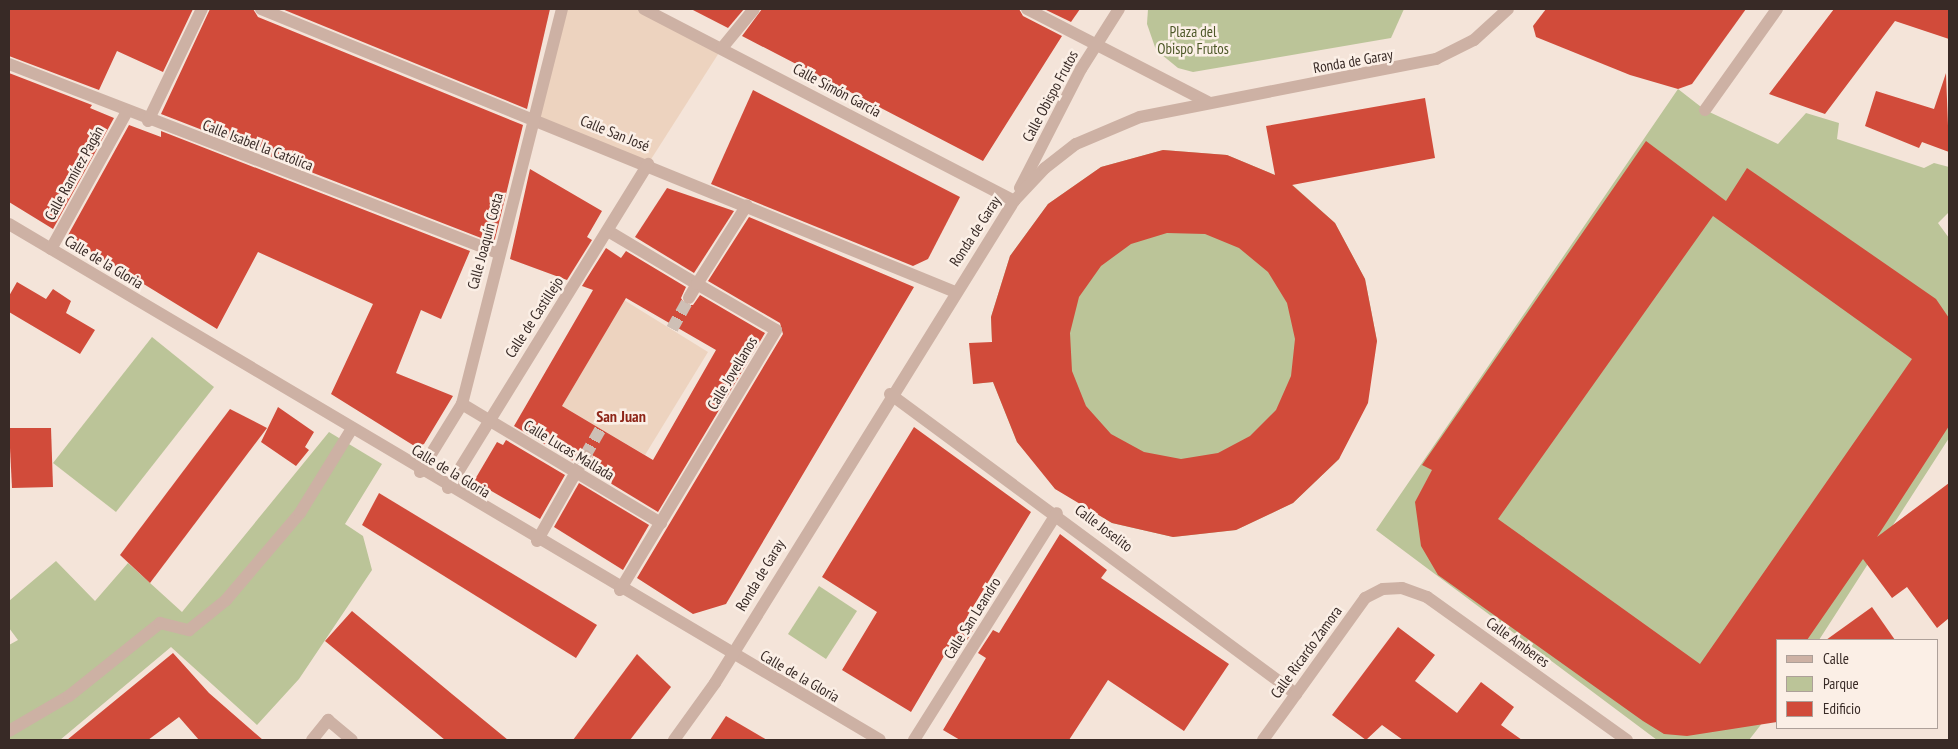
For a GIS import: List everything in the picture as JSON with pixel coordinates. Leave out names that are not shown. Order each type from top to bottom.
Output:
[{"type":"street","points":[[148,121],[202,9]]},
{"type":"street","name":"Calle San José","points":[[261,9],[648,164],[956,292]]},
{"type":"street","name":"Calle Joaquín Costa","points":[[420,472],[462,404],[498,253],[535,118],[562,9]]},
{"type":"street","name":"Calle Simón García","points":[[644,9],[1014,201]]},
{"type":"street","points":[[722,48],[754,9]]},
{"type":"street","points":[[1027,9],[1208,102]]},
{"type":"street","name":"Calle Obispo Frutos","points":[[1014,201],[1096,45],[1119,9]]},
{"type":"street","name":"Ronda de Garay","points":[[674,740],[731,655],[890,394],[1014,201],[1045,168],[1093,135],[1140,118],[1208,102],[1419,65],[1474,40],[1508,9]]},
{"type":"street","points":[[1705,110],[1778,9]]},
{"type":"street","name":"Calle Isabel la Católica","points":[[9,64],[126,113],[498,253]]},
{"type":"street","name":"Calle Ramírez Pagán","points":[[51,249],[126,113]]},
{"type":"street","name":"Calle de Castillejo","points":[[448,488],[487,420],[608,231],[648,164]]},
{"type":"street","points":[[690,298],[747,205]]},
{"type":"street","name":"Calle de la Gloria","points":[[9,224],[420,472],[731,655],[880,740]]},
{"type":"street","points":[[608,231],[697,284]]},
{"type":"street","name":"Calle Jovellanos","points":[[620,590],[776,330],[697,284]]},
{"type":"street","name":"Calle Joselito","points":[[890,394],[1056,512],[1296,694]]},
{"type":"street","name":"Calle Lucas Mallada","points":[[462,404],[661,523]]},
{"type":"street","points":[[9,730],[69,696],[160,623],[189,630],[226,600],[300,513],[351,430]]},
{"type":"street","points":[[537,541],[585,456]]},
{"type":"street","name":"Calle San Leandro","points":[[914,740],[1056,512]]},
{"type":"street","name":"Calle Amberes","points":[[1383,589],[1402,588],[1427,596],[1627,740]]},
{"type":"street","name":"Calle Ricardo Zamora","points":[[1263,740],[1365,598],[1383,589]]},
{"type":"street","points":[[312,740],[328,720],[352,740]]},
{"type":"green space","name":"Plaza del Obispo Frutos","points":[[1148,9],[1404,9],[1391,38],[1193,72],[1178,68],[1156,50],[1147,24]]},
{"type":"green space","points":[[1678,89],[1705,110],[1778,144],[1806,113],[1839,123],[1837,139],[1924,168],[1934,163],[1949,167],[1949,212],[1938,223],[1949,238],[1949,438],[1820,639],[1776,639],[1776,705],[1749,740],[1657,740],[1376,530]]},
{"type":"green space","points":[[1163,150],[1227,155],[1287,180],[1335,223],[1365,279],[1377,341],[1339,459],[1293,503],[1236,530],[1173,537],[1112,523],[1058,490],[1017,442],[993,382],[973,384],[992,342],[991,317],[1010,256],[1048,204],[1101,167]]},
{"type":"green space","points":[[152,337],[214,387],[116,512],[53,463]]},
{"type":"green space","points":[[329,432],[382,464],[345,524],[363,536],[372,570],[299,679],[257,725],[171,647],[60,740],[9,740],[9,645],[18,640],[9,628],[9,601],[56,561],[95,601],[128,563],[182,612]]},
{"type":"green space","points":[[819,586],[857,611],[826,659],[788,634]]},
{"type":"shaded area","points":[[562,9],[644,9],[722,48],[648,164],[535,119]]},
{"type":"shaded area","points":[[624,300],[708,352],[645,455],[562,406]]},
{"type":"building","points":[[9,9],[193,9],[163,72],[117,51],[99,90],[9,56]]},
{"type":"building","points":[[210,9],[253,9],[258,17],[523,125],[494,243],[161,114]]},
{"type":"building","points":[[282,9],[550,9],[527,109]]},
{"type":"building","points":[[691,9],[744,9],[728,28]]},
{"type":"building","points":[[762,9],[1019,9],[1023,16],[1062,36],[983,161],[742,36]]},
{"type":"building","points":[[1044,9],[1080,9],[1071,22]]},
{"type":"building","points":[[1546,9],[1746,9],[1692,84],[1678,89],[1630,75],[1536,37],[1533,26]]},
{"type":"building","points":[[1834,9],[1949,9],[1949,39],[1895,21],[1825,114],[1769,94]]},
{"type":"building","points":[[9,73],[92,105],[90,108],[114,118],[53,229],[9,202]]},
{"type":"building","points":[[1946,73],[1949,152],[1922,142],[1919,148],[1865,126],[1876,91],[1934,109]]},
{"type":"building","points":[[753,90],[960,197],[928,259],[913,266],[711,184]]},
{"type":"building","points":[[1425,98],[1435,158],[1292,185],[1335,223],[1365,279],[1377,341],[1368,403],[1339,459],[1293,503],[1236,530],[1173,537],[1112,523],[1055,489],[1017,442],[993,382],[973,384],[969,343],[992,342],[991,317],[1010,256],[1048,204],[1101,167],[1163,150],[1227,155],[1275,175],[1266,126]],"holes":[[[1167,233],[1205,234],[1239,248],[1268,272],[1287,303],[1295,339],[1291,376],[1276,410],[1250,436],[1218,453],[1181,459],[1144,452],[1111,434],[1086,406],[1072,371],[1070,333],[1079,297],[1101,266],[1131,244]]]},
{"type":"building","points":[[129,125],[161,137],[161,131],[470,251],[441,319],[421,310],[396,373],[453,396],[424,444],[416,447],[331,394],[373,304],[258,252],[217,329],[67,237]]},
{"type":"building","points":[[1646,141],[1726,201],[1747,168],[1936,299],[1949,318],[1949,426],[1877,537],[1949,483],[1949,618],[1937,628],[1907,587],[1892,598],[1863,559],[1808,639],[1776,639],[1776,722],[1687,736],[1664,734],[1438,575],[1421,546],[1415,502],[1432,470],[1422,465]],"holes":[[[1713,216],[1912,359],[1700,664],[1498,519]]]},
{"type":"building","points":[[530,169],[602,211],[587,237],[592,240],[567,280],[510,259]]},
{"type":"building","points":[[667,188],[734,211],[694,273],[635,237]]},
{"type":"building","points":[[749,217],[914,287],[726,604],[693,614],[637,578],[783,334],[780,323],[708,281]]},
{"type":"building","points":[[606,248],[621,258],[626,251],[686,287],[681,298],[685,305],[693,305],[700,295],[765,333],[658,512],[587,469],[593,456],[589,449],[580,449],[573,461],[514,426],[593,290],[582,286]],"holes":[[[626,298],[716,350],[653,460],[562,406]]]},
{"type":"building","points":[[17,282],[46,299],[53,289],[71,301],[66,313],[95,330],[80,354],[9,312],[9,296]]},
{"type":"building","points":[[278,407],[314,432],[305,447],[309,450],[296,466],[261,442]]},
{"type":"building","points":[[230,409],[267,428],[150,583],[120,555]]},
{"type":"building","points":[[914,427],[1031,512],[968,615],[979,621],[964,645],[954,639],[911,712],[842,670],[877,612],[822,577]]},
{"type":"building","points":[[9,428],[51,428],[53,487],[12,488]]},
{"type":"building","points":[[506,440],[565,475],[540,519],[474,481],[497,442],[503,445]]},
{"type":"building","points":[[579,483],[649,525],[623,570],[554,527]]},
{"type":"building","points":[[379,493],[597,625],[576,658],[362,525]]},
{"type":"building","points":[[1060,534],[1107,570],[1101,578],[1229,664],[1184,731],[1108,680],[1069,740],[960,740],[943,730],[986,658],[978,653],[993,630],[999,633]]},
{"type":"building","points":[[1872,607],[1894,639],[1827,639]]},
{"type":"building","points":[[352,611],[508,740],[445,740],[325,641]]},
{"type":"building","points":[[1398,627],[1435,655],[1415,681],[1457,713],[1481,682],[1514,707],[1501,725],[1522,740],[1403,740],[1382,725],[1366,740],[1332,715]]},
{"type":"building","points":[[173,653],[209,693],[263,740],[199,740],[179,717],[148,740],[67,740]]},
{"type":"building","points":[[637,654],[671,687],[630,740],[573,740]]},
{"type":"building","points":[[726,716],[767,740],[710,740]]},
{"type":"tunnel","points":[[672,329],[689,298]]},
{"type":"tunnel","points":[[585,456],[601,428]]},
{"type":"district","name":"San Juan","points":[[621,416]]}]
